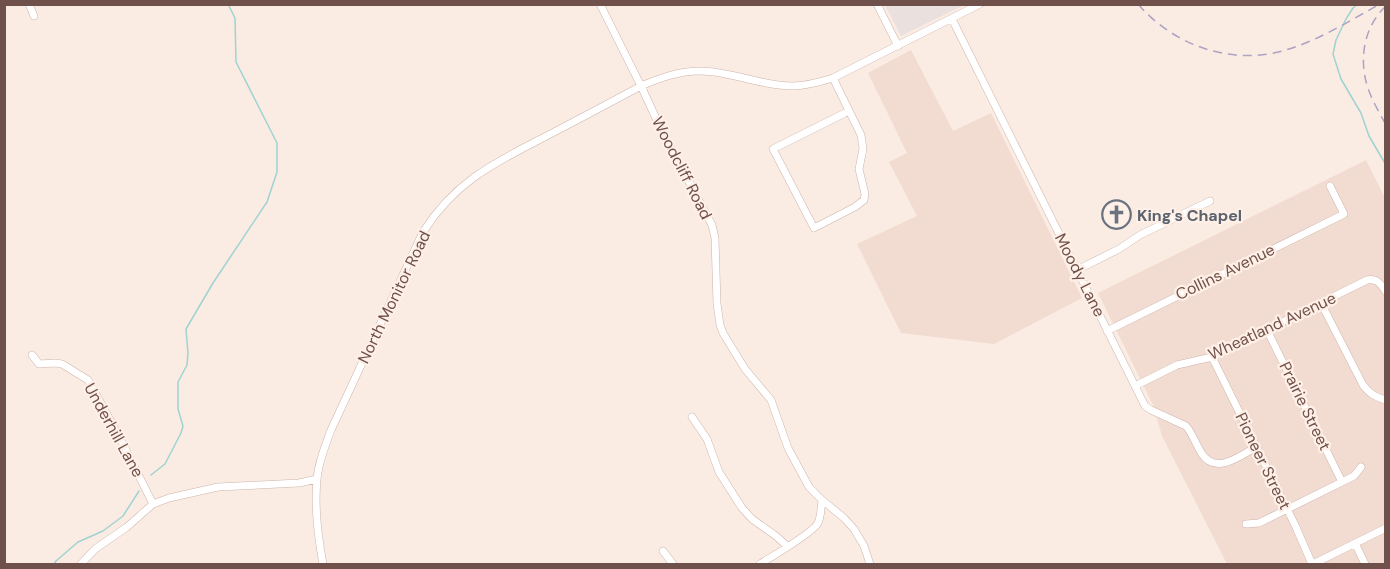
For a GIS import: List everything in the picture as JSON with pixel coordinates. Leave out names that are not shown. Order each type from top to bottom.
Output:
[{"type":"street","points":[[29,4],[34,16]]},
{"type":"street","points":[[600,4],[641,86]]},
{"type":"street","points":[[877,4],[898,46]]},
{"type":"street","name":"North Monitor Road","points":[[323,564],[316,523],[317,479],[331,430],[423,232],[457,190],[488,167],[641,86],[667,76],[701,71],[775,85],[794,86],[820,82],[833,78],[980,4]]},
{"type":"street","name":"Moody Lane","points":[[952,19],[1145,406],[1186,426],[1203,454],[1212,463],[1225,463],[1256,447]]},
{"type":"street","points":[[833,78],[861,135],[863,142],[859,169],[865,194],[864,200],[855,207],[814,228],[773,149],[849,111]]},
{"type":"street","name":"Woodcliff Road","points":[[641,86],[712,225],[715,238],[718,316],[723,333],[745,369],[771,400],[788,448],[809,487],[854,529],[864,546],[870,564]]},
{"type":"street","name":"Collins Avenue","points":[[1107,331],[1344,214],[1330,186]]},
{"type":"street","points":[[1077,270],[1210,201]]},
{"type":"street","name":"Wheatland Avenue","points":[[1135,386],[1177,365],[1212,357],[1367,280],[1375,279],[1382,284],[1386,292]]},
{"type":"street","points":[[1321,303],[1363,385],[1375,397],[1386,400]]},
{"type":"street","name":"Prairie Street","points":[[1267,330],[1342,482]]},
{"type":"street","name":"Underhill Lane","points":[[32,356],[39,364],[62,364],[88,380],[153,504]]},
{"type":"street","name":"Pioneer Street","points":[[1212,357],[1313,564]]},
{"type":"street","points":[[692,417],[707,439],[719,471],[742,508],[752,519],[787,546]]},
{"type":"street","points":[[1246,524],[1259,524],[1354,476],[1361,467]]},
{"type":"street","points":[[81,564],[95,549],[128,527],[153,504],[169,498],[218,487],[299,483],[317,479]]},
{"type":"street","points":[[760,564],[817,526],[822,500]]},
{"type":"street","points":[[1313,564],[1386,528]]},
{"type":"street","points":[[1355,543],[1365,564]]},
{"type":"street","points":[[663,551],[673,564]]},
{"type":"shaded area","points":[[885,5],[964,5],[901,36]]},
{"type":"shaded area","points":[[911,50],[953,131],[991,113],[1082,298],[994,344],[901,333],[857,244],[917,216],[889,162],[907,153],[868,73]]},
{"type":"shaded area","points":[[1366,160],[1385,198],[1385,564],[1227,564],[1162,436],[1153,405],[1098,293]]},
{"type":"waterway","points":[[151,475],[165,464],[183,426],[178,409],[178,382],[187,365],[186,329],[213,283],[267,202],[277,172],[277,143],[236,62],[235,18],[228,4]]},
{"type":"waterway","points":[[1358,4],[1346,19],[1336,40],[1333,54],[1341,79],[1361,113],[1369,136],[1386,165]]},
{"type":"waterway","points":[[54,564],[78,542],[103,531],[123,516],[139,491]]},
{"type":"railway","points":[[1138,4],[1170,32],[1188,42],[1227,54],[1248,56],[1269,54],[1301,45],[1336,29],[1380,4]]},
{"type":"railway","points":[[1386,6],[1372,24],[1363,57],[1369,91],[1386,125]]},
{"type":"place","name":"King's Chapel","points":[[1116,215]]}]
